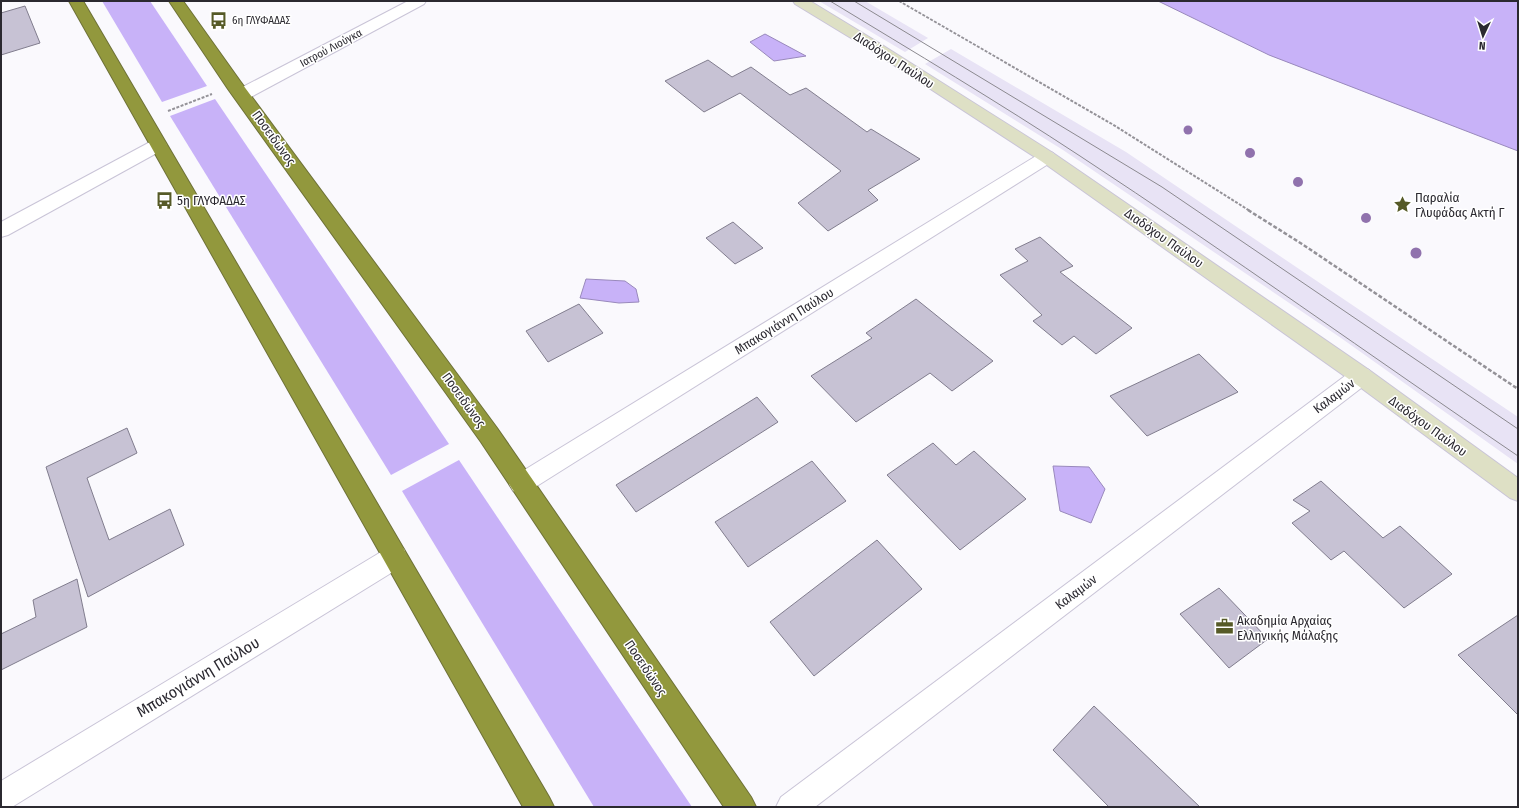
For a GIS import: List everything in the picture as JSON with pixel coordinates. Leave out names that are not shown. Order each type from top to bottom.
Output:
[{"type":"highway","points":[[76,1],[539,807]]},
{"type":"highway","name":"Ποσειδώνος","points":[[176,1],[238,90],[489,435],[741,807]]},
{"type":"street","name":"Ιατρού Λιούγκα","points":[[238,90],[419,1]]},
{"type":"street","name":"Διαδόχου Παύλου","points":[[800,1],[874,46],[1047,157],[1361,376],[1518,491]]},
{"type":"street","points":[[1,230],[158,145]]},
{"type":"street","name":"Μπακογιάννη Παύλου","points":[[521,484],[1047,157]]},
{"type":"street","name":"Καλαμών","points":[[791,807],[1361,376]]},
{"type":"street","name":"Μπακογιάννη Παύλου","points":[[1,798],[395,557]]},
{"type":"path","points":[[899,1],[1118,128],[1302,244],[1518,389]]},
{"type":"path","points":[[144,121],[238,90]]},
{"type":"shaded area","points":[[102,1],[150,1],[207,86],[162,102]]},
{"type":"shaded area","points":[[819,1],[865,1],[928,38],[905,52]]},
{"type":"shaded area","points":[[1158,1],[1518,1],[1518,151],[1269,55]]},
{"type":"shaded area","points":[[765,34],[806,56],[774,61],[750,42]]},
{"type":"shaded area","points":[[951,49],[1126,152],[1518,417],[1518,464],[1341,338],[1063,150],[925,64]]},
{"type":"shaded area","points":[[215,99],[449,444],[391,475],[170,116]]},
{"type":"shaded area","points":[[586,279],[625,281],[636,289],[639,302],[619,303],[580,298]]},
{"type":"shaded area","points":[[459,460],[692,807],[594,807],[402,491]]},
{"type":"shaded area","points":[[1053,466],[1089,467],[1105,489],[1091,523],[1060,511]]},
{"type":"building","points":[[25,6],[40,43],[1,55],[1,13]]},
{"type":"building","points":[[708,60],[732,77],[751,67],[790,95],[806,88],[867,132],[871,129],[920,159],[868,190],[878,200],[828,231],[798,203],[841,171],[740,93],[704,112],[665,81]]},
{"type":"building","points":[[733,222],[763,248],[735,264],[706,238]]},
{"type":"building","points":[[1040,237],[1073,266],[1060,272],[1132,328],[1096,354],[1074,336],[1062,345],[1033,321],[1042,315],[1000,275],[1028,261],[1015,249]]},
{"type":"building","points":[[916,299],[993,361],[952,391],[930,373],[856,422],[811,376],[872,338],[866,333]]},
{"type":"building","points":[[579,304],[603,333],[548,362],[526,331]]},
{"type":"building","points":[[1199,354],[1238,392],[1147,436],[1110,396]]},
{"type":"building","points":[[757,397],[778,422],[636,512],[616,485]]},
{"type":"building","points":[[127,428],[137,453],[87,478],[109,540],[170,509],[184,545],[88,597],[46,467]]},
{"type":"building","points":[[933,443],[956,465],[974,451],[1026,499],[960,550],[887,475]]},
{"type":"building","points":[[812,461],[846,501],[748,567],[715,522]]},
{"type":"building","points":[[1321,481],[1383,538],[1400,526],[1452,574],[1404,608],[1344,551],[1331,560],[1292,523],[1310,511],[1293,500]]},
{"type":"building","points":[[877,540],[922,589],[814,676],[770,622]]},
{"type":"building","points":[[77,579],[87,627],[1,670],[1,634],[36,617],[33,600]]},
{"type":"building","name":"Ακαδημία Αρχαίας Ελληνικής Μάλαξης","points":[[1219,588],[1268,639],[1229,668],[1180,614]]},
{"type":"building","points":[[1518,615],[1518,715],[1458,655]]},
{"type":"building","points":[[1094,706],[1200,807],[1109,807],[1053,750]]},
{"type":"tram line","points":[[830,1],[1080,156],[1518,456]]},
{"type":"tram line","points":[[854,1],[1162,187],[1518,429]]},
{"type":"place","name":"6η ΓΛΥΦΑΔΑΣ","points":[[219,20]]},
{"type":"place","name":"5η ΓΛΥΦΑΔΑΣ","points":[[164,200]]},
{"type":"place","name":"Παραλία Γλυφάδας Ακτή Γ","points":[[1402,204]]},
{"type":"place","name":"Ακαδημία Αρχαίας Ελληνικής Μάλαξης","points":[[1224,627]]}]
